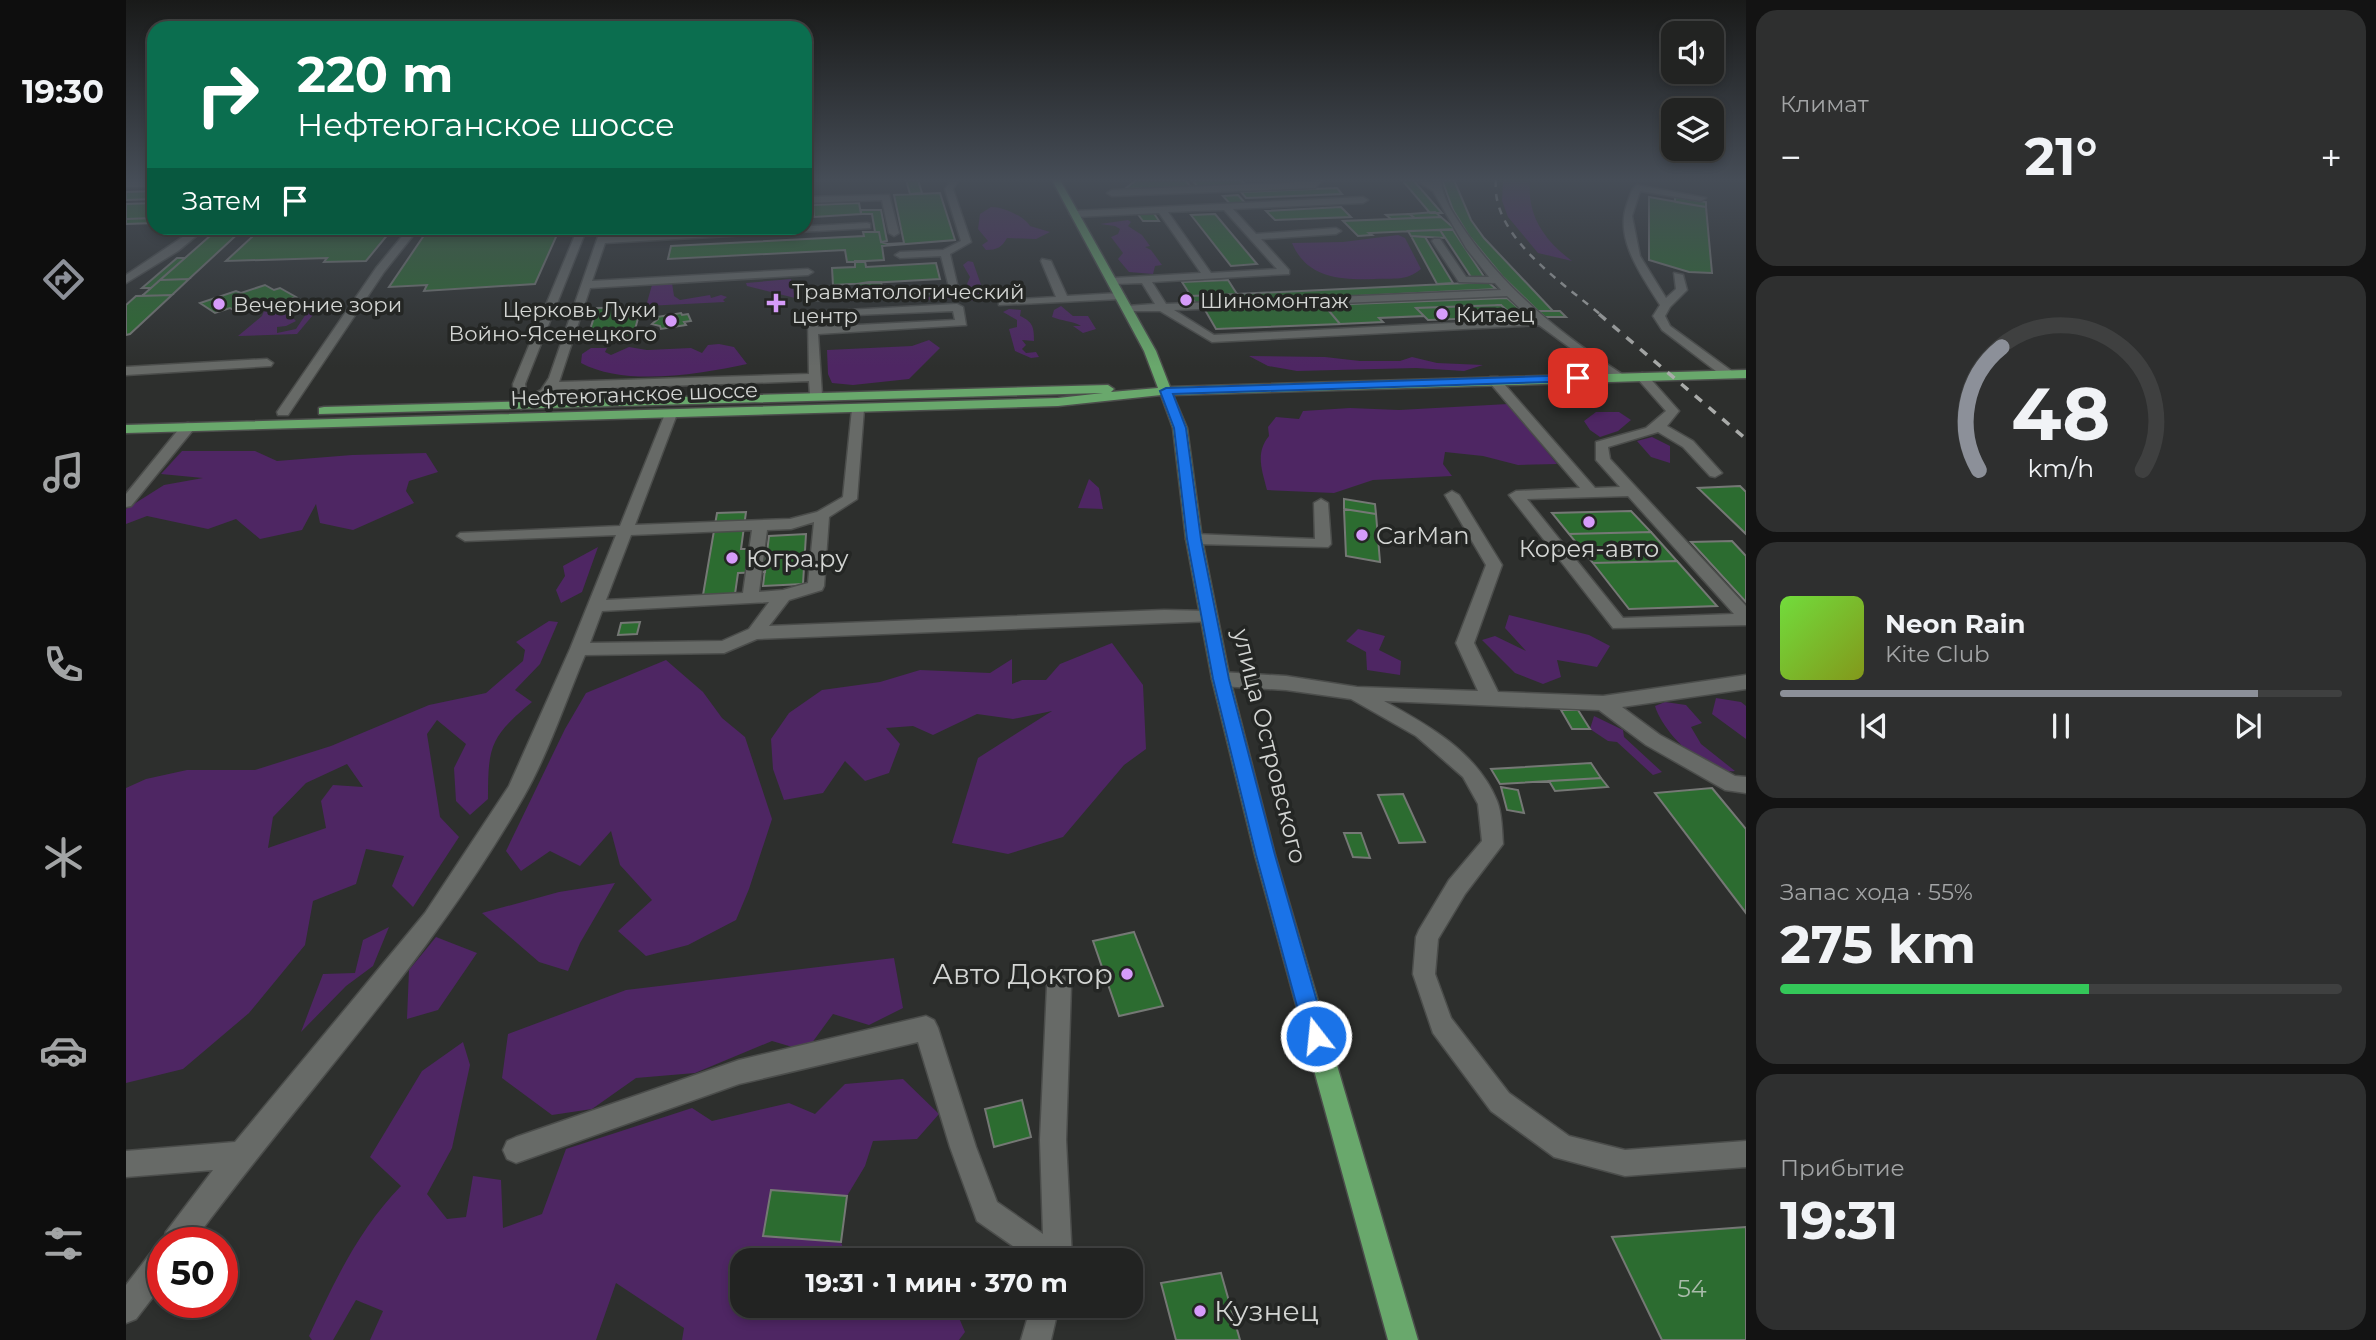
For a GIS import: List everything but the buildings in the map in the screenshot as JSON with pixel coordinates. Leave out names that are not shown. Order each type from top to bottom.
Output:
[{"type":"main road","name":"улица Островского","points":[[1091,243],[1150,351],[1180,428],[1194,539],[1221,679],[1265,855],[1403,1340]]},
{"type":"main road","name":"Нефтеюганское шоссе","points":[[126,429],[858,409],[1059,402],[1166,391],[1746,374]]},
{"type":"main road","name":"Нефтеюганское шоссе","points":[[126,417],[1091,387],[1143,392]]},
{"type":"street","points":[[127,277],[182,243]]},
{"type":"street","points":[[283,412],[380,270],[402,243]]},
{"type":"street","points":[[576,243],[519,384],[521,405],[546,393],[550,386],[599,243]]},
{"type":"street","points":[[900,254],[945,253],[964,243]]},
{"type":"street","points":[[1184,243],[1208,276]]},
{"type":"street","points":[[1113,281],[1285,272],[1259,243]]},
{"type":"street","points":[[1438,243],[1463,281],[1495,280]]},
{"type":"street","points":[[1468,243],[1495,280],[1556,336],[1618,377]]},
{"type":"street","points":[[1632,243],[1635,256],[1665,305]]},
{"type":"street","points":[[809,299],[955,290],[945,253]]},
{"type":"street","points":[[1046,261],[1063,299]]},
{"type":"street","points":[[585,285],[807,267],[810,315],[814,331],[816,395]]},
{"type":"street","points":[[1254,274],[1266,288]]},
{"type":"street","points":[[1678,275],[1682,290],[1665,305],[1659,316],[1666,328],[1730,374]]},
{"type":"street","points":[[1144,279],[1163,308],[1212,339],[1540,321]]},
{"type":"street","points":[[1127,309],[1509,293]]},
{"type":"street","points":[[1003,303],[1120,296]]},
{"type":"street","points":[[810,315],[957,307],[962,323],[814,331]]},
{"type":"street","points":[[126,372],[267,363]]},
{"type":"street","points":[[550,386],[816,377]]},
{"type":"street","points":[[1642,377],[1673,411],[1668,421],[1660,428],[1601,444],[1603,460],[1746,618]]},
{"type":"street","points":[[1494,380],[1592,493]]},
{"type":"street","points":[[465,536],[791,524],[822,515],[850,499],[858,409]]},
{"type":"street","points":[[187,1227],[241,1155],[433,920],[517,790],[579,649],[671,414]]},
{"type":"street","points":[[126,503],[188,427]]},
{"type":"street","points":[[1660,428],[1688,444],[1715,473]]},
{"type":"street","points":[[1632,491],[1516,495],[1619,624],[1746,618]]},
{"type":"street","points":[[1452,495],[1494,565],[1465,643],[1482,684],[1493,699]]},
{"type":"street","points":[[1194,539],[1323,544],[1321,503]]},
{"type":"street","points":[[596,606],[783,596],[816,586],[822,515]]},
{"type":"street","points":[[750,598],[760,525]]},
{"type":"street","points":[[755,634],[783,596]]},
{"type":"street","points":[[579,649],[724,647],[755,634],[1164,616],[1208,617]]},
{"type":"street","points":[[1221,679],[1286,683],[1355,693],[1603,703],[1746,682]]},
{"type":"street","points":[[1355,693],[1423,730],[1470,771],[1488,803],[1493,844],[1457,887],[1427,937],[1424,974],[1441,1025],[1500,1102],[1563,1149],[1625,1163],[1746,1154]]},
{"type":"street","points":[[1603,703],[1653,740],[1732,784],[1746,786]]},
{"type":"street","points":[[1058,1248],[1053,1140],[1059,986]]},
{"type":"street","points":[[516,1150],[739,1072],[926,1028],[963,1147],[987,1211],[1041,1248]]},
{"type":"street","points":[[126,1164],[241,1155]]},
{"type":"street","points":[[126,1309],[147,1281]]},
{"type":"street","points":[[1036,1340],[1042,1318]]},
{"type":"shaded area","points":[[1004,243],[999,247],[986,250],[982,245]]},
{"type":"shaded area","points":[[1115,243],[1147,243],[1150,246],[1145,247],[1151,250],[1162,265],[1155,266],[1153,274],[1129,272],[1118,259],[1123,253]]},
{"type":"shaded area","points":[[1292,243],[1407,243],[1421,269],[1411,275],[1394,279],[1338,278],[1307,264]]},
{"type":"shaded area","points":[[1529,243],[1551,243],[1572,261],[1538,253]]},
{"type":"shaded area","points":[[968,261],[973,262],[985,296],[978,302],[964,298],[918,300],[959,295],[962,288],[970,288],[967,284],[970,277],[963,265]]},
{"type":"shaded area","points":[[791,279],[795,298],[747,286],[746,283]]},
{"type":"shaded area","points":[[672,283],[674,296],[680,300],[710,295],[711,298],[721,295],[727,297],[723,300],[725,302],[646,306],[652,285]]},
{"type":"shaded area","points":[[287,305],[297,307],[289,314],[296,321],[277,327],[277,333],[296,329],[310,308],[318,309],[297,334],[238,336],[262,316],[264,311]]},
{"type":"shaded area","points":[[1061,306],[1073,316],[1088,316],[1096,329],[1083,333],[1073,326],[1081,326],[1078,324],[1052,317],[1054,310]]},
{"type":"shaded area","points":[[1009,309],[1021,310],[1020,316],[1032,326],[1034,341],[1022,340],[1026,345],[1022,349],[1026,353],[1036,352],[1039,357],[1031,358],[1015,351],[1009,329],[1017,327],[1017,320],[1003,312]]},
{"type":"shaded area","points":[[929,340],[940,348],[909,379],[853,385],[832,383],[828,374],[827,350],[912,346]]},
{"type":"shaded area","points":[[708,345],[734,347],[747,364],[685,374],[640,376],[619,375],[581,363],[582,354],[591,348],[607,348],[605,352],[611,355],[629,347],[647,350],[691,348],[702,353]]},
{"type":"shaded area","points":[[1249,356],[1325,357],[1360,361],[1400,361],[1412,357],[1437,363],[1483,365],[1464,371],[1416,368],[1297,371],[1268,366]]},
{"type":"shaded area","points":[[1508,404],[1557,464],[1518,465],[1483,456],[1445,452],[1443,464],[1452,476],[1373,480],[1334,493],[1267,490],[1261,455],[1269,436],[1268,427],[1276,417],[1299,419],[1303,411],[1350,408],[1399,410]]},
{"type":"shaded area","points":[[1596,412],[1619,412],[1631,420],[1618,431],[1600,437],[1590,430],[1584,421]]},
{"type":"shaded area","points":[[1652,437],[1670,446],[1670,463],[1651,457],[1637,441]]},
{"type":"shaded area","points":[[182,451],[255,451],[277,461],[426,453],[438,472],[409,481],[406,491],[414,503],[353,530],[320,523],[316,504],[302,530],[260,539],[236,519],[208,529],[147,516],[126,524],[126,509],[164,485],[203,478],[161,474]]},
{"type":"shaded area","points":[[1089,479],[1099,488],[1103,509],[1078,508]]},
{"type":"shaded area","points":[[598,547],[582,592],[561,603],[556,590],[565,576],[563,566]]},
{"type":"shaded area","points":[[1509,615],[1589,635],[1610,646],[1597,667],[1557,660],[1561,677],[1543,684],[1515,673],[1482,640],[1495,636],[1526,651],[1505,628]]},
{"type":"shaded area","points":[[549,621],[558,622],[540,664],[515,690],[532,702],[507,724],[494,744],[489,766],[488,799],[470,815],[456,801],[454,768],[466,744],[437,720],[427,734],[440,817],[459,837],[413,907],[392,886],[404,856],[366,849],[356,884],[313,901],[305,945],[249,1013],[183,1069],[126,1083],[126,788],[146,779],[187,770],[255,770],[331,746],[429,705],[486,693],[523,661],[525,650],[516,642]],"holes":[[[347,764],[363,787],[333,785],[321,801],[326,828],[268,848],[273,817],[306,783]]]},
{"type":"shaded area","points":[[1358,629],[1385,636],[1379,650],[1401,661],[1400,675],[1367,670],[1366,652],[1346,641]]},
{"type":"shaded area","points":[[1112,643],[1143,685],[1146,749],[1124,765],[1063,837],[1008,854],[952,843],[978,758],[1052,711],[1013,719],[977,714],[933,735],[913,726],[886,728],[900,744],[889,773],[865,781],[845,761],[823,793],[784,800],[773,769],[771,739],[789,713],[822,690],[880,682],[920,670],[990,673],[1012,659],[1012,684],[1022,680],[1046,680],[1060,664]]},
{"type":"shaded area","points":[[666,660],[703,692],[722,718],[745,737],[772,819],[736,920],[688,945],[646,956],[618,931],[652,900],[620,865],[611,831],[580,866],[550,851],[521,871],[506,851],[565,729],[586,693]]},
{"type":"shaded area","points":[[1716,698],[1741,702],[1746,706],[1746,739],[1712,714]]},
{"type":"shaded area","points":[[1665,702],[1686,705],[1702,723],[1691,727],[1701,744],[1735,771],[1711,766],[1687,750],[1660,717],[1655,706]]},
{"type":"shaded area","points":[[1594,716],[1623,730],[1624,737],[1662,772],[1653,775],[1617,742],[1608,741],[1590,729]]},
{"type":"shaded area","points":[[615,883],[580,943],[568,971],[539,962],[482,913],[559,892]]},
{"type":"shaded area","points":[[389,927],[373,966],[346,986],[301,1032],[323,974],[355,973],[363,940]]},
{"type":"shaded area","points":[[436,937],[477,953],[438,1010],[407,1019],[409,970]]},
{"type":"shaded area","points":[[894,958],[903,1008],[869,1025],[833,1014],[806,1051],[772,1041],[695,1073],[636,1078],[592,1109],[552,1115],[502,1078],[508,1034],[626,990]]},
{"type":"shaded area","points":[[463,1042],[470,1065],[452,1148],[427,1194],[447,1219],[466,1217],[473,1176],[501,1180],[503,1228],[542,1214],[566,1149],[692,1108],[712,1121],[789,1103],[815,1114],[845,1084],[903,1079],[939,1114],[917,1139],[873,1141],[865,1166],[847,1196],[771,1190],[764,1235],[841,1242],[843,1248],[730,1248],[730,1318],[959,1318],[965,1332],[959,1340],[682,1340],[684,1328],[616,1283],[596,1340],[370,1340],[383,1311],[356,1300],[333,1340],[312,1340],[309,1336],[349,1257],[372,1220],[401,1186],[370,1157],[422,1071]]},
{"type":"railway","points":[[1520,243],[1549,273],[1601,315]]},
{"type":"railway","points":[[1599,314],[1746,439]]},
{"type":"place","name":"Шиномонтаж","points":[[1186,300]]},
{"type":"place","name":"Травматологический центр","points":[[776,303]]},
{"type":"place","name":"Вечерние зори","points":[[219,304]]},
{"type":"place","name":"Китаец","points":[[1442,314]]},
{"type":"place","name":"Церковь Луки Войно-Ясенецкого","points":[[671,321]]},
{"type":"place","name":"Корея-авто","points":[[1589,522]]},
{"type":"place","name":"CarMan","points":[[1362,535]]},
{"type":"place","name":"Югра.ру","points":[[732,558]]},
{"type":"place","name":"Авто Доктор","points":[[1127,974]]},
{"type":"place","name":"Кузнец","points":[[1200,1311]]},
{"type":"route","points":[[1316,1036],[1265,855],[1221,679],[1194,539],[1180,428],[1166,391],[1578,378]]}]
